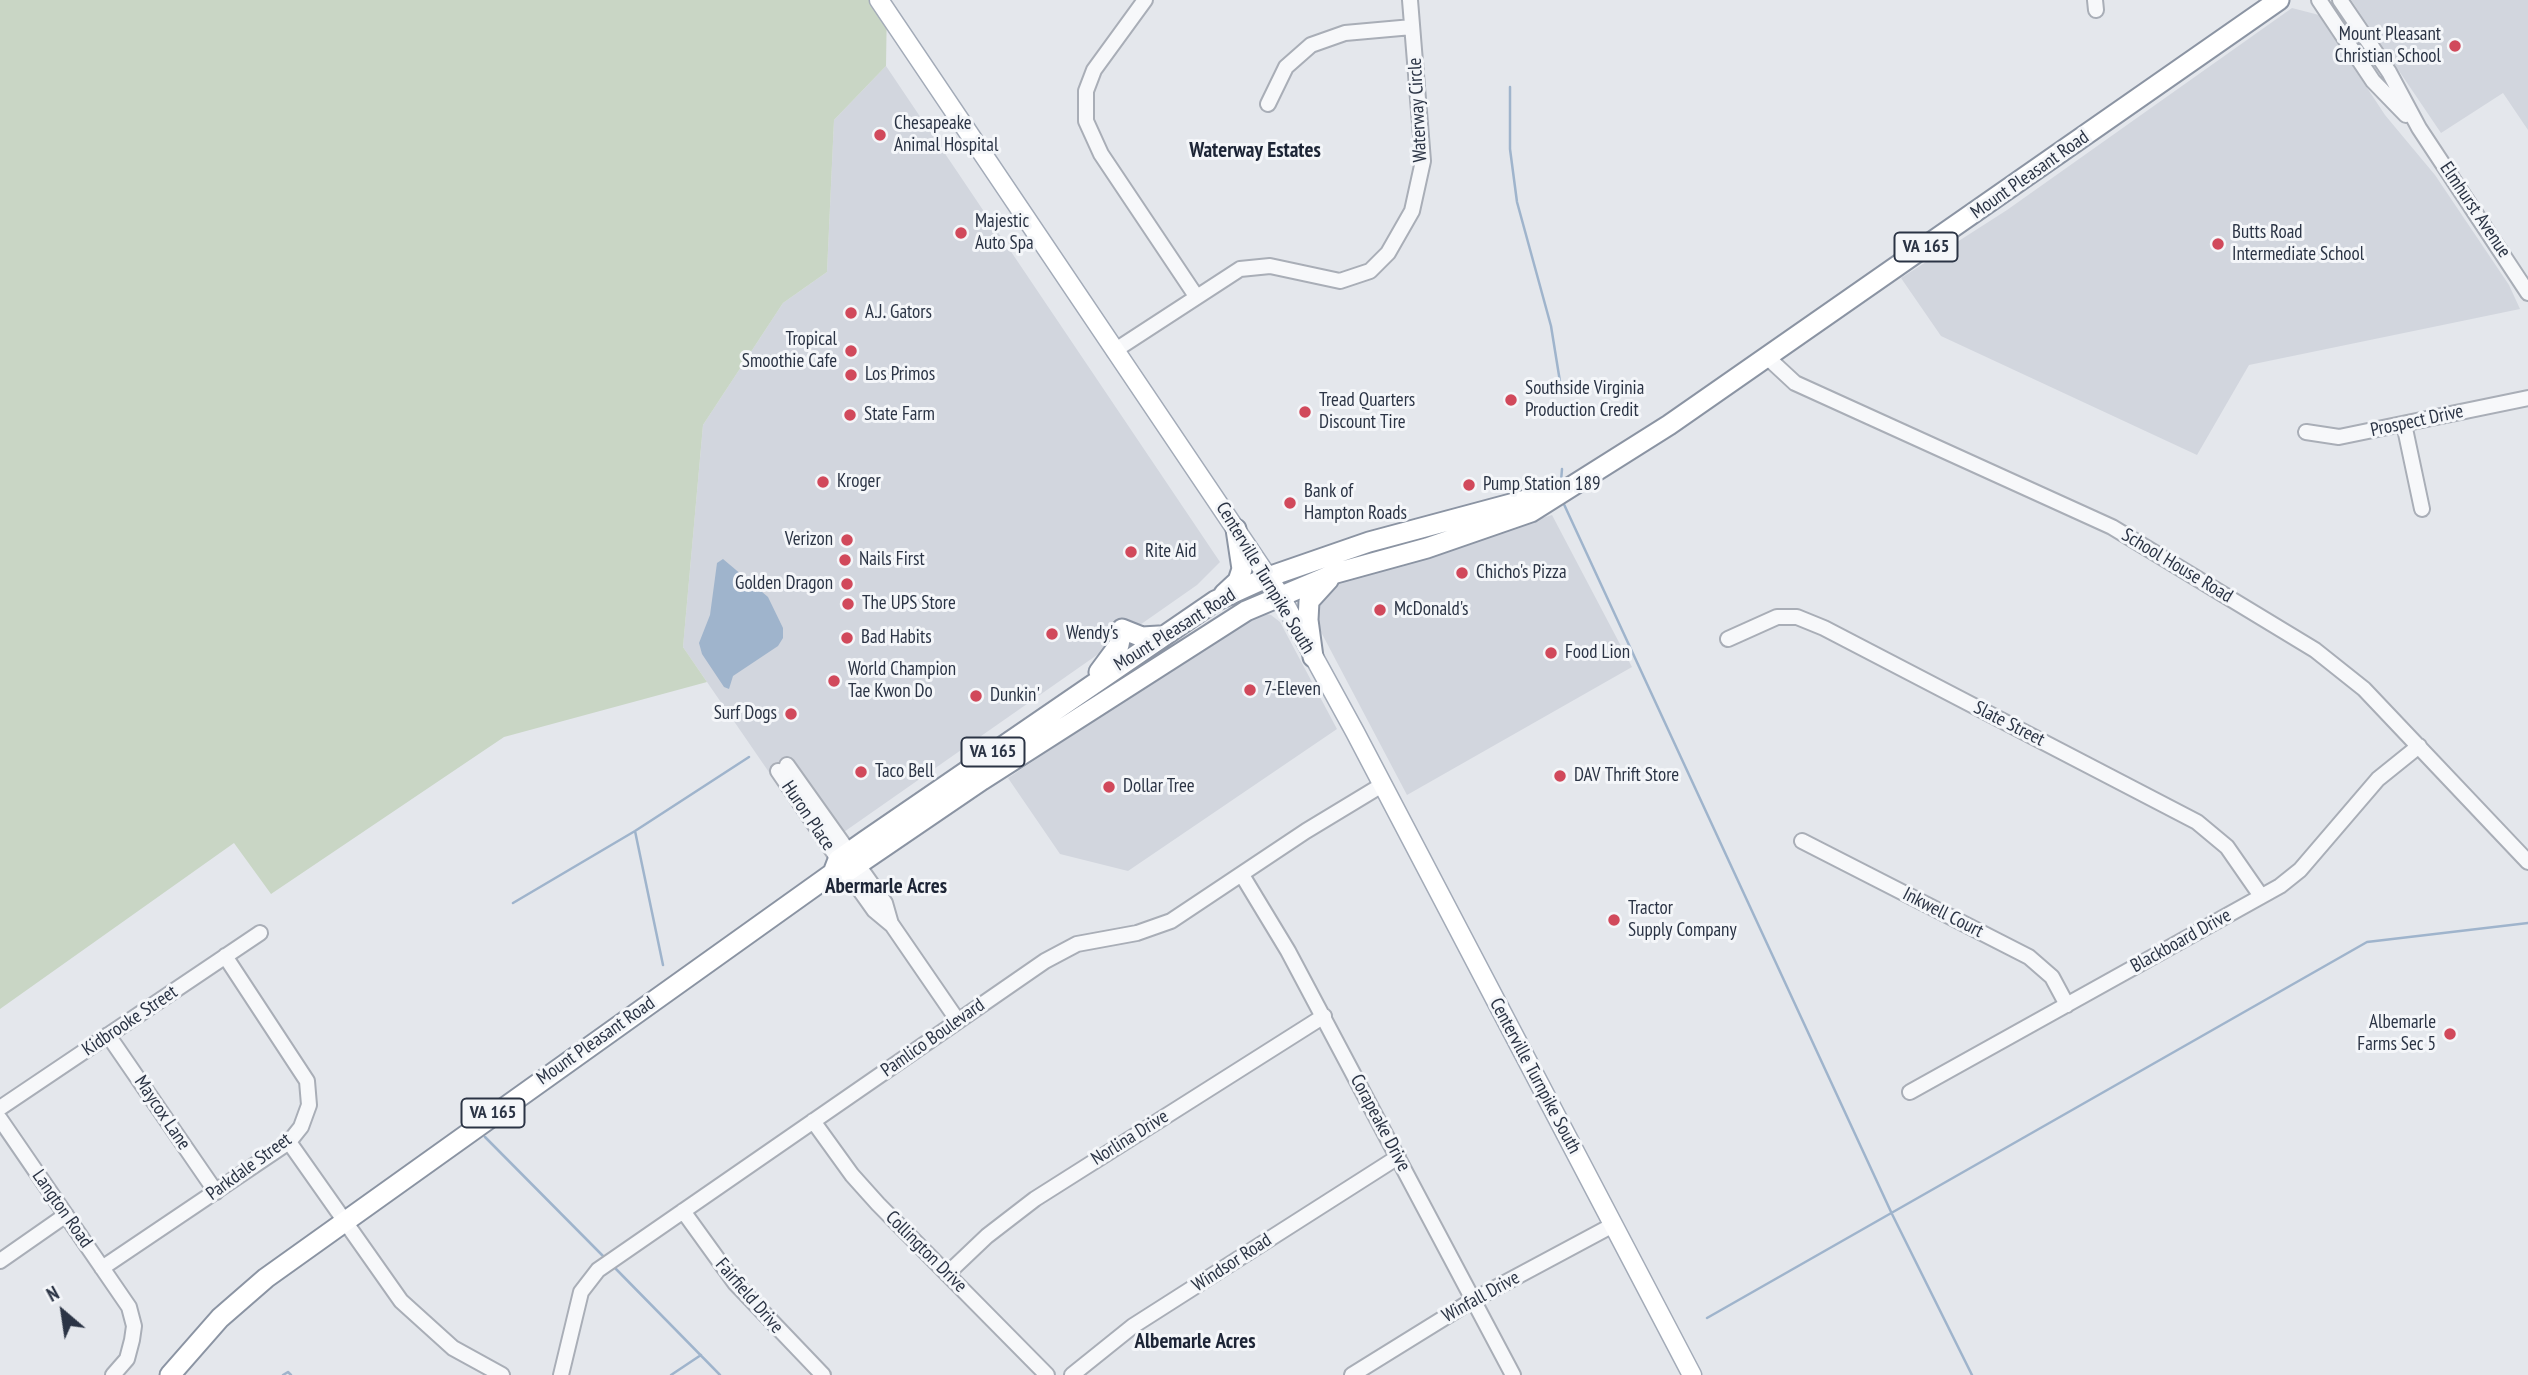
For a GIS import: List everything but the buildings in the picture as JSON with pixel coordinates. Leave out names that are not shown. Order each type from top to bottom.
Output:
[{"type":"highway","name":"Mount Pleasant Road","points":[[845,864],[1096,709],[1212,631],[1280,595],[1336,573],[1495,526],[1531,512],[1669,425],[1767,358],[2279,0]]},
{"type":"highway","name":"Mount Pleasant Road","points":[[170,1375],[206,1333],[247,1294],[345,1221],[845,864],[1088,686],[1215,601],[1268,577],[1368,542],[1569,487]]},
{"type":"highway","points":[[1215,601],[1233,587],[1240,574],[1236,528]]},
{"type":"highway","points":[[1313,657],[1308,620],[1310,601],[1318,588],[1336,573]]},
{"type":"highway","points":[[1096,709],[1088,686],[1119,645],[1122,629],[1142,637],[1160,636]]},
{"type":"main road","name":"Centerville Turnpike South","points":[[878,0],[1280,595],[1692,1375]]},
{"type":"street","points":[[1145,0],[1094,70],[1086,91],[1086,121],[1101,154],[1196,296]]},
{"type":"street","name":"Waterway Circle","points":[[1114,351],[1228,275],[1251,266],[1279,267],[1332,280],[1352,279],[1370,271],[1388,253],[1412,211],[1423,161],[1410,0]]},
{"type":"street","name":"Elmhurst Avenue","points":[[2319,0],[2373,81],[2419,128]]},
{"type":"street","name":"Elmhurst Avenue","points":[[2340,0],[2389,72],[2419,128],[2528,293]]},
{"type":"street","points":[[1268,104],[1286,66],[1311,45],[1332,36],[1412,27]]},
{"type":"street","name":"School House Road","points":[[1767,358],[1795,383],[2098,520],[2170,560],[2341,669],[2419,746],[2528,862]]},
{"type":"street","name":"Prospect Drive","points":[[2306,432],[2339,437],[2528,398]]},
{"type":"street","points":[[2404,424],[2422,509]]},
{"type":"street","name":"Slate Street","points":[[1728,639],[1777,617],[1797,617],[1824,628],[2197,822],[2227,847],[2261,896]]},
{"type":"street","name":"Blackboard Drive","points":[[1910,1092],[2261,896],[2300,870],[2378,779],[2419,746]]},
{"type":"street","name":"Huron Place","points":[[783,768],[874,910],[892,925],[958,1021]]},
{"type":"street","name":"Pamlico Boulevard","points":[[561,1375],[581,1292],[590,1277],[1057,954],[1091,940],[1137,933],[1171,921],[1306,831],[1382,785]]},
{"type":"street","name":"Inkwell Court","points":[[1802,841],[2029,957],[2052,977],[2067,1005]]},
{"type":"street","name":"Corapeake Drive","points":[[1242,875],[1324,1016],[1513,1375]]},
{"type":"street","name":"Kidbrooke Street","points":[[0,1108],[260,933]]},
{"type":"street","name":"Parkdale Street","points":[[102,1268],[289,1142],[301,1127],[309,1105],[307,1081],[225,956]]},
{"type":"street","name":"Norlina Drive","points":[[947,1273],[987,1236],[1035,1199],[1324,1016]]},
{"type":"street","name":"Maycox Lane","points":[[108,1035],[216,1192]]},
{"type":"street","name":"Langton Road","points":[[0,1119],[129,1307],[134,1326],[127,1359],[113,1375]]},
{"type":"street","name":"Collington Drive","points":[[813,1121],[852,1175],[1047,1375]]},
{"type":"street","points":[[289,1142],[382,1277],[411,1313],[453,1348],[502,1375]]},
{"type":"street","name":"Windsor Road","points":[[1072,1375],[1133,1326],[1398,1157]]},
{"type":"street","name":"Fairfield Drive","points":[[683,1211],[735,1283],[823,1375]]},
{"type":"street","points":[[0,1261],[66,1215]]},
{"type":"street","name":"Winfall Drive","points":[[1352,1375],[1473,1300],[1614,1225]]},
{"type":"shaded area","name":"Mount Pleasant Christian School","points":[[2351,0],[2528,0],[2528,130],[2503,93],[2441,133]]},
{"type":"shaded area","name":"Butts Road Intermediate School","points":[[2292,8],[2319,15],[2385,115],[2435,175],[2509,285],[2520,309],[2249,365],[2197,455],[1941,336],[1901,278],[2007,210]]},
{"type":"shaded area","points":[[886,66],[1220,562],[1197,585],[821,848],[683,647],[703,425],[783,303],[827,272],[834,120]]},
{"type":"shaded area","points":[[1552,515],[1632,667],[1407,795],[1311,613],[1328,584]]},
{"type":"shaded area","points":[[1261,613],[1271,615],[1280,622],[1337,729],[1128,871],[1060,854],[1008,778],[1246,619]]},
{"type":"green space","points":[[0,0],[887,0],[886,66],[834,120],[827,272],[783,303],[703,425],[683,647],[707,682],[504,737],[271,894],[234,843],[0,1009]]},
{"type":"water","points":[[723,559],[768,597],[783,628],[783,638],[778,646],[733,676],[729,689],[724,687],[702,654],[699,643],[710,615],[717,563]]},
{"type":"waterway","points":[[1510,87],[1510,149],[1517,202],[1551,326],[1562,394]]},
{"type":"waterway","points":[[1561,481],[1562,469]]},
{"type":"waterway","points":[[1562,500],[1892,1214],[1972,1375]]},
{"type":"waterway","points":[[513,903],[635,831],[749,757]]},
{"type":"waterway","points":[[635,831],[663,965]]},
{"type":"waterway","points":[[1707,1318],[2367,942],[2528,923]]},
{"type":"waterway","points":[[485,1137],[603,1256]]},
{"type":"waterway","points":[[615,1268],[720,1375]]},
{"type":"waterway","points":[[671,1375],[701,1355]]},
{"type":"waterway","points":[[283,1375],[288,1372],[291,1375]]},
{"type":"place","name":"Mount Pleasant Christian School","points":[[2455,46]]},
{"type":"place","name":"Chesapeake Animal Hospital","points":[[880,135]]},
{"type":"place","name":"Majestic Auto Spa","points":[[961,233]]},
{"type":"place","name":"Butts Road Intermediate School","points":[[2218,244]]},
{"type":"place","name":"A.J. Gators","points":[[851,313]]},
{"type":"place","name":"Tropical Smoothie Cafe","points":[[851,351]]},
{"type":"place","name":"Los Primos","points":[[851,375]]},
{"type":"place","name":"Southside Virginia Production Credit","points":[[1511,400]]},
{"type":"place","name":"Tread Quarters Discount Tire","points":[[1305,412]]},
{"type":"place","name":"State Farm","points":[[850,415]]},
{"type":"place","name":"Kroger","points":[[823,482]]},
{"type":"place","name":"Pump Station 189","points":[[1469,485]]},
{"type":"place","name":"Bank of Hampton Roads","points":[[1290,503]]},
{"type":"place","name":"Verizon","points":[[847,540]]},
{"type":"place","name":"Rite Aid","points":[[1131,552]]},
{"type":"place","name":"Nails First","points":[[845,560]]},
{"type":"place","name":"Chicho's Pizza","points":[[1462,573]]},
{"type":"place","name":"Golden Dragon","points":[[847,584]]},
{"type":"place","name":"The UPS Store","points":[[848,604]]},
{"type":"place","name":"McDonald's","points":[[1380,610]]},
{"type":"place","name":"Wendy's","points":[[1052,634]]},
{"type":"place","name":"Bad Habits","points":[[847,638]]},
{"type":"place","name":"Food Lion","points":[[1551,653]]},
{"type":"place","name":"World Champion Tae Kwon Do","points":[[834,681]]},
{"type":"place","name":"7-Eleven","points":[[1250,690]]},
{"type":"place","name":"Dunkin'","points":[[976,696]]},
{"type":"place","name":"Surf Dogs","points":[[791,714]]},
{"type":"place","name":"Taco Bell","points":[[861,772]]},
{"type":"place","name":"DAV Thrift Store","points":[[1560,776]]},
{"type":"place","name":"Dollar Tree","points":[[1109,787]]},
{"type":"place","name":"Tractor Supply Company","points":[[1614,920]]},
{"type":"place","name":"Albemarle Farms Sec 5","points":[[2450,1034]]},
{"type":"district","name":"Waterway Estates","points":[[1255,151]]},
{"type":"district","name":"Abermarle Acres","points":[[886,887]]},
{"type":"district","name":"Albemarle Acres","points":[[1195,1342]]}]
